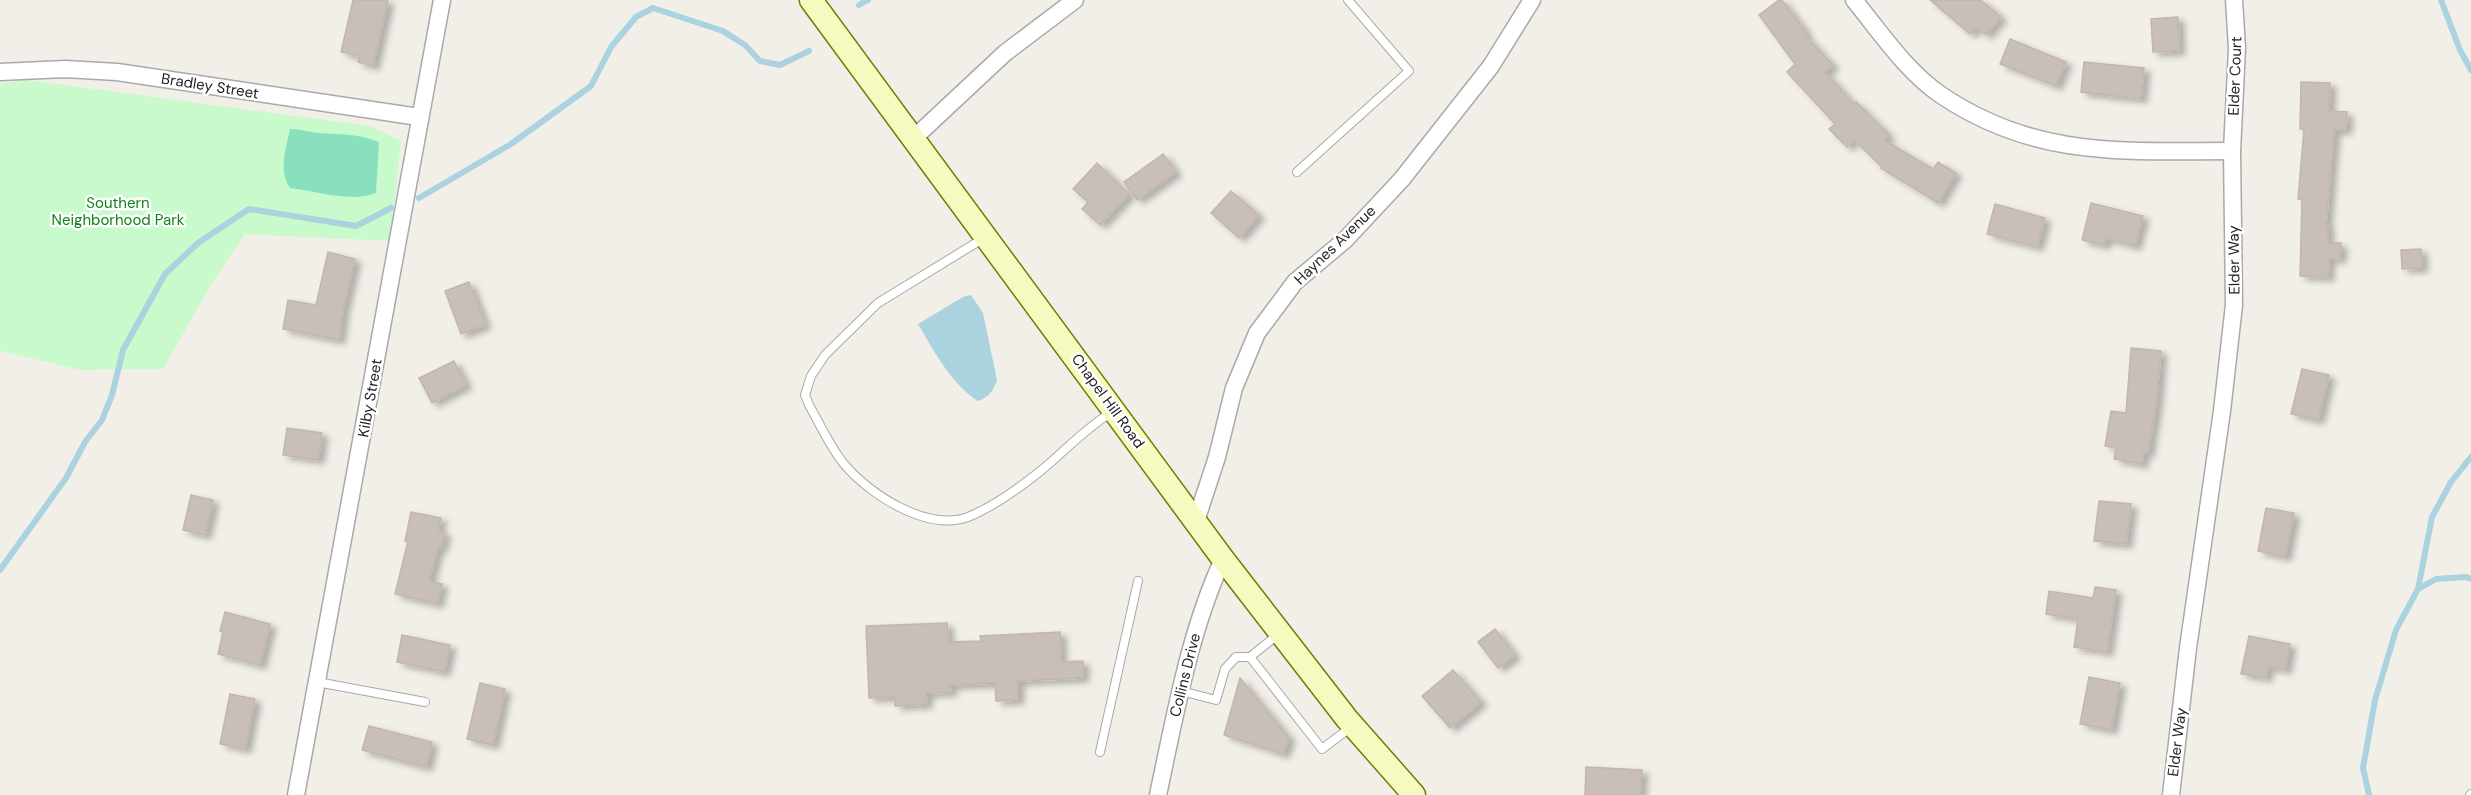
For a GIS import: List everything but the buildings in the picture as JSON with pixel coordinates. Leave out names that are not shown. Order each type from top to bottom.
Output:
[{"type":"main road","name":"Chapel Hill Road","points":[[811,0],[1223,559],[1352,725],[1414,795]]},
{"type":"street","name":"Kilby Street","points":[[296,795],[402,228],[419,117],[442,0]]},
{"type":"street","points":[[914,138],[1005,53],[1075,0]]},
{"type":"street","name":"Haynes Avenue","points":[[1196,521],[1217,458],[1234,388],[1257,333],[1295,282],[1344,240],[1402,178],[1491,66],[1532,0]]},
{"type":"street","points":[[1854,0],[1912,69],[1939,94],[1993,124],[2031,139],[2078,148],[2127,151],[2232,151]]},
{"type":"street","name":"Elder Court","points":[[2232,151],[2237,48],[2234,0]]},
{"type":"street","name":"Bradley Street","points":[[0,72],[65,69],[117,72],[419,117]]},
{"type":"street","name":"Elder Way","points":[[2171,795],[2188,648],[2222,411],[2234,305],[2232,151]]},
{"type":"street","name":"Collins Drive","points":[[1158,795],[1205,598],[1223,559]]},
{"type":"lane","points":[[1297,172],[1409,71],[1348,0]]},
{"type":"lane","points":[[987,236],[878,303],[825,355],[811,376],[805,395],[843,463],[888,501],[917,515],[934,520],[967,517],[1038,473],[1077,437],[1115,410]]},
{"type":"lane","points":[[1100,752],[1138,581]]},
{"type":"lane","points":[[1181,691],[1216,700],[1225,669],[1236,657],[1250,657],[1280,633]]},
{"type":"lane","points":[[1250,657],[1322,749],[1352,725]]},
{"type":"lane","points":[[317,682],[425,702]]},
{"type":"green space","name":"Southern Neighborhood Park","points":[[27,80],[370,126],[401,141],[390,241],[245,234],[209,288],[163,369],[81,370],[0,351],[0,84]]},
{"type":"green space","points":[[290,129],[356,136],[379,142],[376,193],[367,196],[345,197],[290,188],[284,174],[284,167]]},
{"type":"water","points":[[971,295],[983,313],[997,380],[990,393],[978,401],[959,386],[951,376],[918,324],[963,297]]},
{"type":"waterway","points":[[859,5],[868,0]]},
{"type":"waterway","points":[[2441,0],[2460,50],[2471,70]]},
{"type":"waterway","points":[[419,198],[511,144],[591,86],[611,47],[636,17],[653,8],[723,31],[745,45],[760,61],[780,65],[809,51]]},
{"type":"waterway","points":[[0,570],[66,478],[85,442],[102,420],[112,395],[123,350],[165,274],[198,243],[249,209],[356,226],[391,208]]},
{"type":"waterway","points":[[2369,795],[2363,768],[2375,700],[2396,630],[2418,589],[2432,517],[2451,482],[2471,457]]},
{"type":"waterway","points":[[2418,589],[2436,579],[2466,577],[2471,579]]}]
